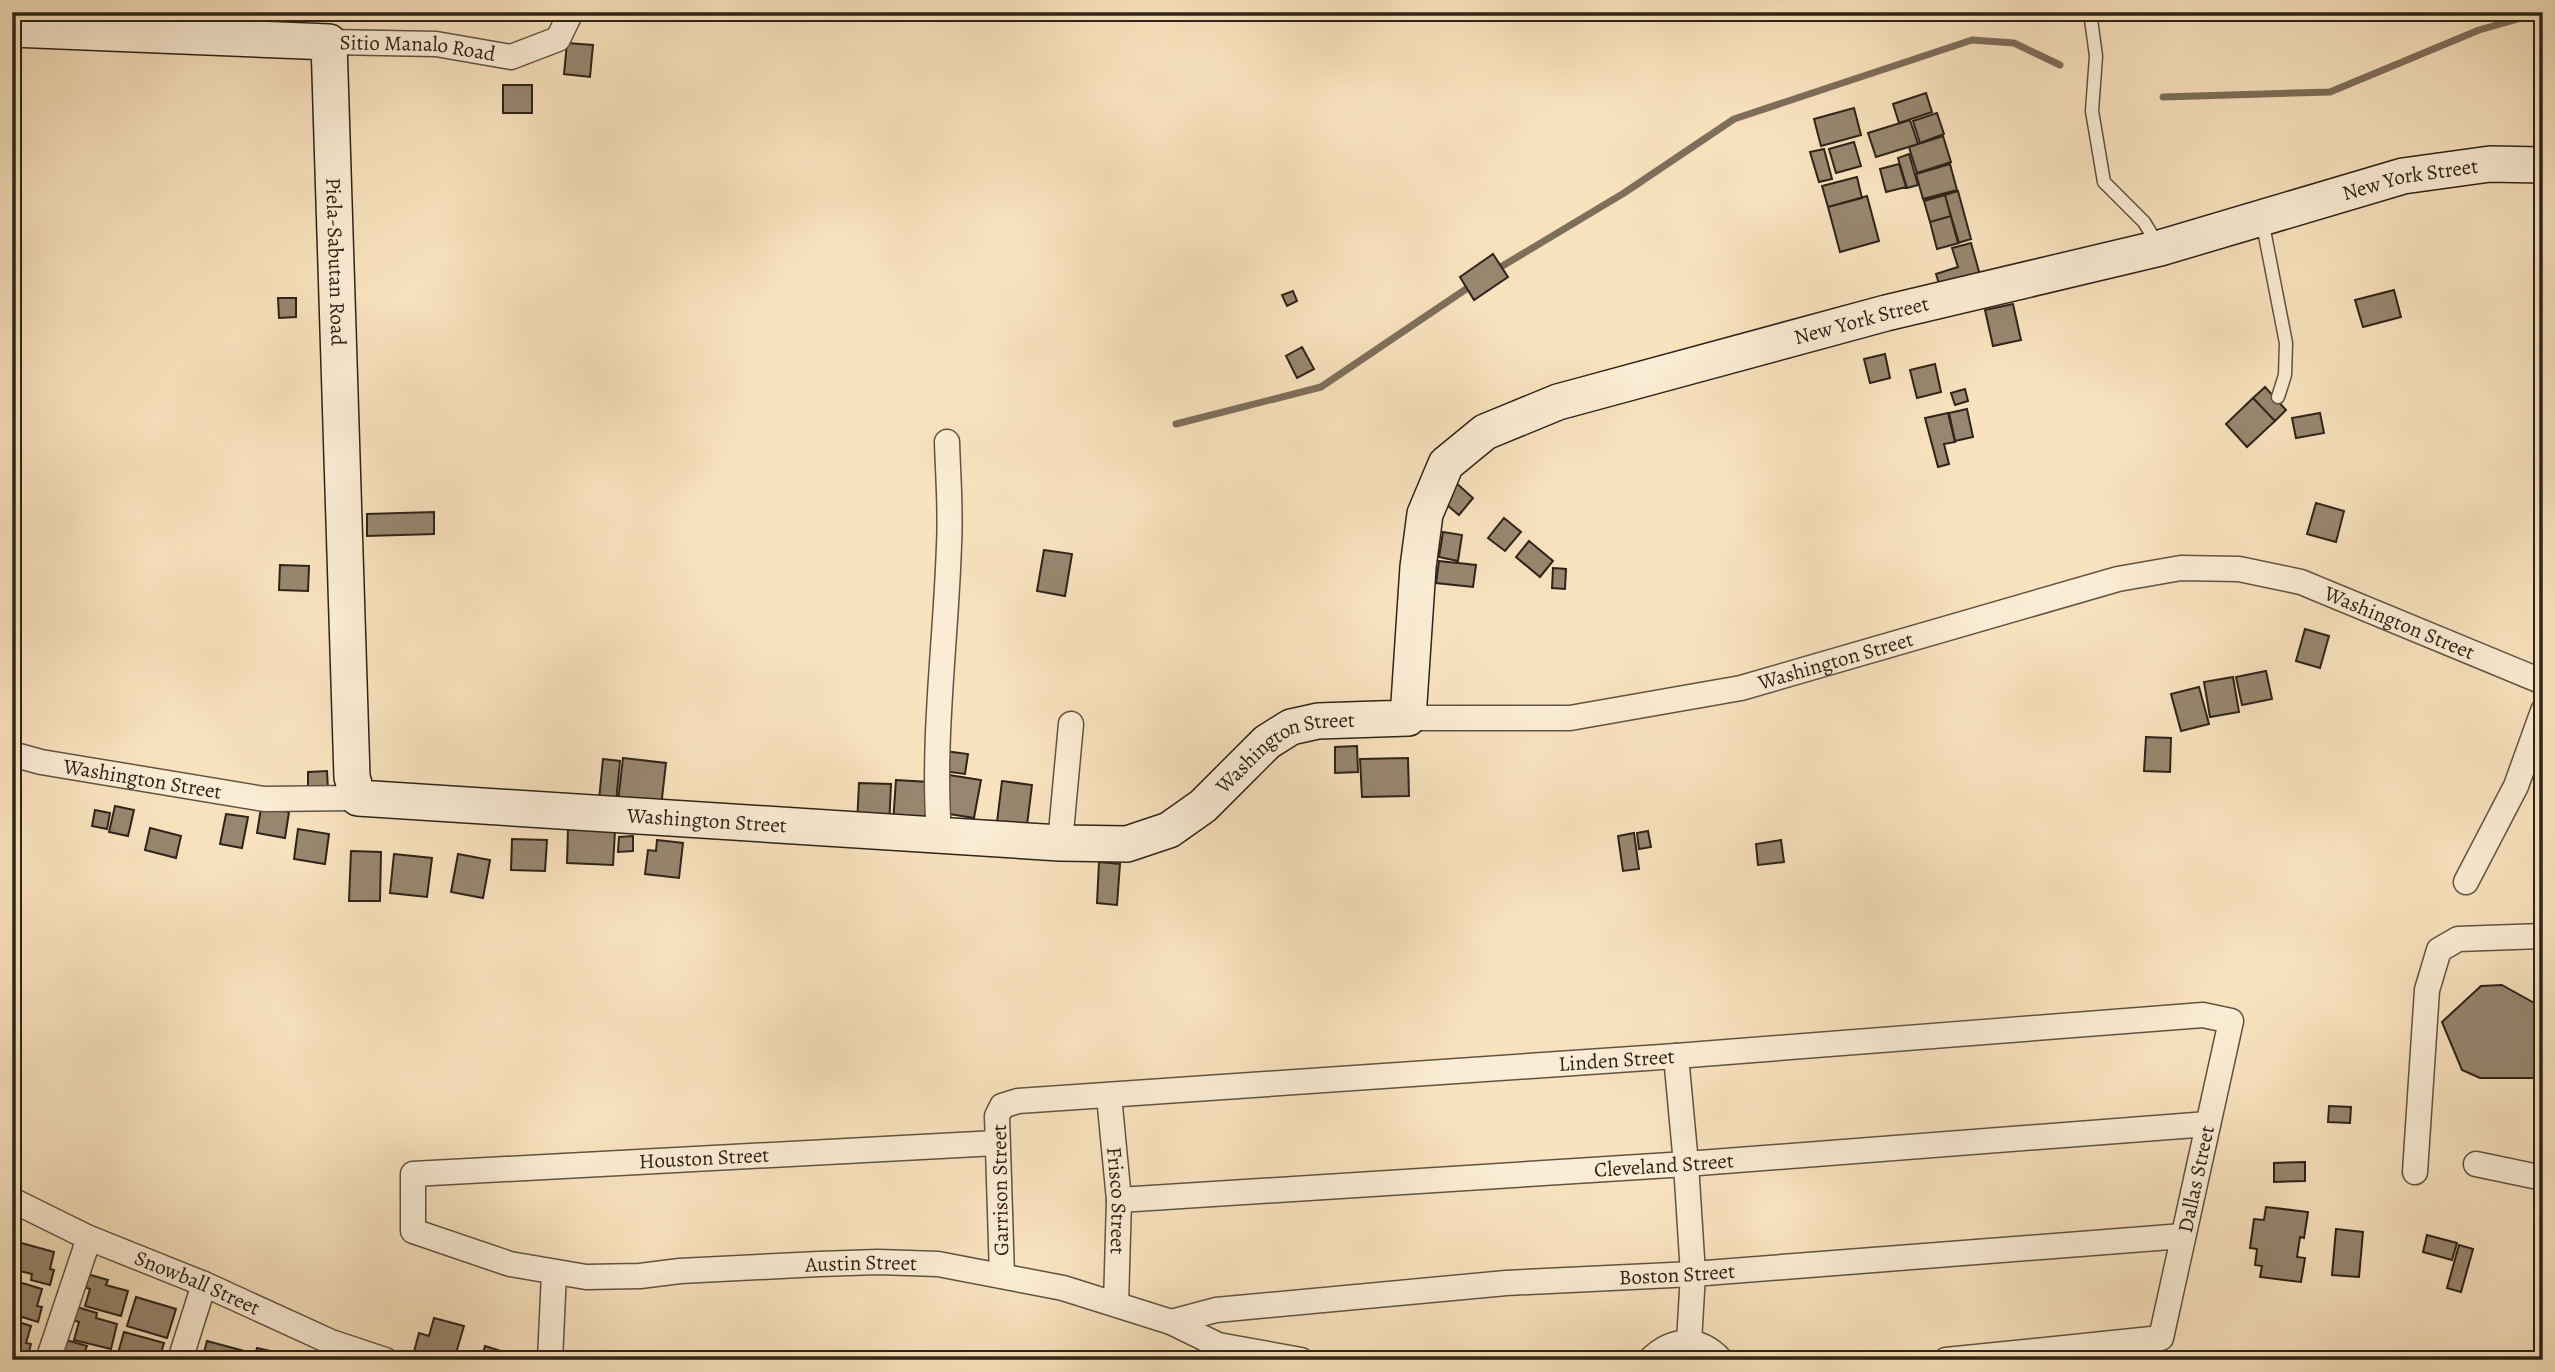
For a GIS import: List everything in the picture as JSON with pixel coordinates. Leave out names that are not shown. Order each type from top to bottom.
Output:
[{"type":"street","name":"Sitio Manalo Road","points":[[329,42],[436,44],[511,57],[558,39],[570,12]]},
{"type":"street","points":[[12,29],[181,23],[329,42]]},
{"type":"street","name":"Piela-Sabutan Road","points":[[329,42],[352,777],[358,798]]},
{"type":"street","name":"New York Street","points":[[1408,718],[1418,567],[1425,514],[1446,464],[1485,432],[1558,402],[1886,313],[2160,248],[2262,220],[2403,176],[2490,164],[2543,164]]},
{"type":"street","points":[[939,835],[937,751],[950,542],[947,442]]},
{"type":"street","name":"Washington Street","points":[[12,754],[41,762],[264,799],[358,798],[1060,843],[1127,844],[1169,830],[1203,806],[1267,742],[1291,727],[1318,721],[1408,718],[1570,718],[1741,688],[2118,579],[2180,568],[2239,569],[2301,582],[2543,682]]},
{"type":"street","points":[[2466,882],[2516,786],[2543,711]]},
{"type":"street","points":[[1060,843],[1071,724]]},
{"type":"street","points":[[2415,1172],[2427,990],[2439,950],[2458,939],[2543,936]]},
{"type":"street","name":"Linden Street","points":[[1002,1106],[1018,1101],[1676,1056],[2203,1015],[2231,1021]]},
{"type":"street","name":"Dallas Street","points":[[1946,1360],[2161,1338],[2231,1021]]},
{"type":"street","points":[[1676,1056],[1693,1274],[1689,1342]]},
{"type":"street","name":"Frisco Street","points":[[1109,1096],[1119,1200],[1116,1304]]},
{"type":"street","name":"Garrison Street","points":[[1002,1106],[997,1116],[996,1143],[1002,1276]]},
{"type":"street","name":"Cleveland Street","points":[[1119,1200],[1686,1164],[2208,1125]]},
{"type":"street","name":"Houston Street","points":[[413,1231],[413,1174],[996,1143]]},
{"type":"street","points":[[2476,1164],[2543,1178]]},
{"type":"street","name":"Snowball Street","points":[[12,1200],[89,1238],[204,1284],[328,1351],[384,1360]]},
{"type":"street","name":"Austin Street","points":[[413,1231],[510,1264],[586,1277],[888,1262],[938,1264],[1063,1288],[1171,1322],[1218,1345],[1301,1360]]},
{"type":"street","name":"Boston Street","points":[[1171,1322],[1216,1310],[1506,1283],[1693,1274],[2183,1236]]},
{"type":"street","points":[[48,1360],[89,1238]]},
{"type":"street","points":[[550,1360],[554,1273]]},
{"type":"street","points":[[180,1360],[204,1284]]},
{"type":"street","points":[[1650,1360],[1674,1343],[1689,1342],[1712,1350],[1721,1360]]},
{"type":"lane","points":[[2090,12],[2096,56],[2092,111],[2104,182],[2144,222],[2160,248]]},
{"type":"lane","points":[[2262,220],[2286,343],[2285,375],[2278,397]]},
{"type":"building","points":[[159,12],[176,12],[176,19],[159,19]]},
{"type":"building","points":[[249,12],[280,12],[279,19],[248,17]]},
{"type":"building","points":[[343,12],[372,12],[372,18],[343,16]]},
{"type":"building","points":[[567,43],[593,45],[590,77],[564,74]]},
{"type":"building","points":[[503,85],[532,85],[532,113],[503,113]]},
{"type":"building","points":[[1926,93],[1932,112],[1899,123],[1893,104]]},
{"type":"building","points":[[1854,108],[1861,135],[1821,146],[1814,119]]},
{"type":"building","points":[[1937,113],[1944,134],[1920,143],[1913,121]]},
{"type":"building","points":[[1910,120],[1918,144],[1876,157],[1868,133]]},
{"type":"building","points":[[1943,136],[1951,162],[1917,173],[1909,147]]},
{"type":"building","points":[[1854,142],[1861,166],[1836,173],[1829,149]]},
{"type":"building","points":[[1824,149],[1832,179],[1819,182],[1810,152]]},
{"type":"building","points":[[1909,154],[1918,185],[1907,188],[1898,158]]},
{"type":"building","points":[[1899,164],[1906,187],[1886,192],[1880,169]]},
{"type":"building","points":[[1950,164],[1957,190],[1923,199],[1916,174]]},
{"type":"building","points":[[1857,177],[1862,198],[1828,207],[1822,186]]},
{"type":"building","points":[[1958,191],[1971,239],[1958,243],[1945,195]]},
{"type":"building","points":[[1945,195],[1951,216],[1930,222],[1924,201]]},
{"type":"building","points":[[1867,196],[1879,241],[1840,252],[1828,207]]},
{"type":"building","points":[[1951,216],[1959,243],[1937,249],[1930,222]]},
{"type":"building","points":[[1971,243],[1980,275],[1940,287],[1936,274],[1958,267],[1952,248]]},
{"type":"building","points":[[1493,254],[1508,277],[1474,300],[1460,277]]},
{"type":"building","points":[[2394,290],[2401,317],[2363,327],[2355,300]]},
{"type":"building","points":[[1293,291],[1297,301],[1287,306],[1282,295]]},
{"type":"building","points":[[278,298],[296,298],[296,317],[279,318]]},
{"type":"building","points":[[2013,304],[2021,340],[1993,346],[1985,310]]},
{"type":"building","points":[[1302,347],[1314,369],[1297,378],[1286,356]]},
{"type":"building","points":[[1885,354],[1890,378],[1870,383],[1864,359]]},
{"type":"building","points":[[1935,364],[1941,392],[1917,398],[1910,370]]},
{"type":"building","points":[[2265,387],[2286,410],[2275,421],[2253,398]]},
{"type":"building","points":[[1965,389],[1968,401],[1955,405],[1951,393]]},
{"type":"building","points":[[2253,398],[2275,421],[2247,447],[2226,424]]},
{"type":"building","points":[[1967,409],[1973,437],[1955,441],[1949,413]]},
{"type":"building","points":[[1948,413],[1955,442],[1944,444],[1949,464],[1938,467],[1925,418]]},
{"type":"building","points":[[2320,413],[2324,433],[2296,438],[2292,418]]},
{"type":"building","points":[[1455,482],[1473,498],[1459,515],[1441,500]]},
{"type":"building","points":[[2316,503],[2344,511],[2336,542],[2307,534]]},
{"type":"building","points":[[434,512],[434,534],[367,536],[367,514]]},
{"type":"building","points":[[1504,518],[1521,532],[1505,551],[1488,538]]},
{"type":"building","points":[[1443,532],[1462,535],[1458,561],[1439,557]]},
{"type":"building","points":[[1529,541],[1553,561],[1540,577],[1516,557]]},
{"type":"building","points":[[1044,550],[1072,554],[1065,596],[1037,591]]},
{"type":"building","points":[[1439,561],[1476,565],[1473,587],[1436,583]]},
{"type":"building","points":[[280,565],[309,566],[308,591],[279,590]]},
{"type":"building","points":[[1553,568],[1566,569],[1565,589],[1552,588]]},
{"type":"building","points":[[2305,629],[2329,636],[2320,668],[2296,661]]},
{"type":"building","points":[[2266,671],[2272,699],[2242,705],[2236,677]]},
{"type":"building","points":[[2233,677],[2239,712],[2210,717],[2204,682]]},
{"type":"building","points":[[2199,687],[2209,724],[2181,731],[2171,694]]},
{"type":"building","points":[[2146,737],[2171,738],[2170,772],[2144,771]]},
{"type":"building","points":[[1357,746],[1358,772],[1335,773],[1335,747]]},
{"type":"building","points":[[945,751],[968,754],[965,774],[942,771]]},
{"type":"building","points":[[623,758],[666,763],[661,807],[618,802]]},
{"type":"building","points":[[1408,758],[1409,796],[1362,797],[1360,759]]},
{"type":"building","points":[[603,759],[620,761],[616,802],[599,800]]},
{"type":"building","points":[[327,771],[328,789],[308,790],[308,772]]},
{"type":"building","points":[[949,775],[981,780],[974,818],[943,813]]},
{"type":"building","points":[[896,780],[929,782],[925,826],[893,823]]},
{"type":"building","points":[[1002,781],[1032,785],[1027,825],[997,822]]},
{"type":"building","points":[[859,783],[891,784],[889,827],[857,825]]},
{"type":"building","points":[[115,806],[134,810],[128,836],[109,832]]},
{"type":"building","points":[[261,808],[289,812],[285,838],[257,833]]},
{"type":"building","points":[[95,810],[110,813],[107,829],[92,826]]},
{"type":"building","points":[[226,814],[248,817],[242,848],[220,844]]},
{"type":"building","points":[[150,828],[181,836],[176,858],[145,850]]},
{"type":"building","points":[[298,829],[329,834],[325,864],[294,859]]},
{"type":"building","points":[[568,829],[615,831],[613,865],[567,863]]},
{"type":"building","points":[[1648,831],[1651,847],[1639,849],[1637,833]]},
{"type":"building","points":[[1634,833],[1639,869],[1623,871],[1618,836]]},
{"type":"building","points":[[633,836],[633,851],[618,852],[619,837]]},
{"type":"building","points":[[512,839],[547,840],[545,871],[511,870]]},
{"type":"building","points":[[657,840],[683,843],[679,878],[645,874],[648,850],[656,851]]},
{"type":"building","points":[[1781,840],[1784,862],[1758,865],[1756,844]]},
{"type":"building","points":[[351,851],[381,852],[380,901],[349,901]]},
{"type":"building","points":[[394,854],[432,858],[427,897],[390,893]]},
{"type":"building","points":[[458,854],[490,860],[483,898],[451,892]]},
{"type":"building","points":[[1099,862],[1120,864],[1117,905],[1097,903]]},
{"type":"building","points":[[2502,985],[2543,1008],[2543,1048],[2536,1078],[2480,1078],[2462,1070],[2442,1022],[2481,986]]},
{"type":"building","points":[[2329,1106],[2351,1107],[2350,1123],[2328,1122]]},
{"type":"building","points":[[2305,1162],[2305,1181],[2274,1182],[2274,1163]]},
{"type":"building","points":[[2266,1207],[2308,1212],[2304,1238],[2300,1237],[2297,1257],[2305,1258],[2301,1282],[2260,1277],[2262,1266],[2255,1265],[2257,1249],[2250,1248],[2254,1219],[2264,1220]]},
{"type":"building","points":[[2336,1229],[2363,1232],[2359,1277],[2332,1275]]},
{"type":"building","points":[[2427,1235],[2457,1243],[2452,1260],[2423,1252]]},
{"type":"building","points":[[14,1241],[54,1252],[50,1269],[54,1270],[50,1285],[31,1280],[32,1274],[12,1269]]},
{"type":"building","points":[[2459,1245],[2473,1249],[2461,1292],[2447,1288]]},
{"type":"building","points":[[87,1274],[108,1280],[106,1285],[128,1291],[121,1316],[85,1306],[90,1289],[84,1287]]},
{"type":"building","points":[[12,1280],[42,1289],[37,1306],[42,1307],[38,1322],[19,1316],[20,1311],[12,1309]]},
{"type":"building","points":[[136,1297],[176,1309],[167,1338],[127,1326]]},
{"type":"building","points":[[77,1307],[97,1313],[96,1318],[117,1324],[111,1349],[74,1340],[79,1322],[73,1320]]},
{"type":"building","points":[[434,1318],[464,1326],[454,1360],[412,1359],[419,1333],[429,1336]]},
{"type":"building","points":[[12,1320],[31,1326],[26,1343],[31,1344],[27,1359],[12,1354]]},
{"type":"building","points":[[124,1332],[164,1343],[159,1360],[116,1360]]},
{"type":"building","points":[[66,1340],[87,1346],[85,1351],[107,1356],[106,1360],[67,1360],[68,1355],[63,1353]]},
{"type":"building","points":[[207,1341],[248,1352],[246,1360],[202,1360]]},
{"type":"building","points":[[485,1346],[504,1352],[502,1360],[481,1360]]},
{"type":"building","points":[[257,1348],[275,1352],[273,1360],[254,1360]]},
{"type":"waterway","points":[[2163,97],[2330,92],[2479,30],[2542,12]]},
{"type":"waterway","points":[[1494,271],[1624,193],[1734,119],[1972,40],[2014,43],[2060,65]]},
{"type":"waterway","points":[[1176,424],[1321,387],[1475,283]]}]
